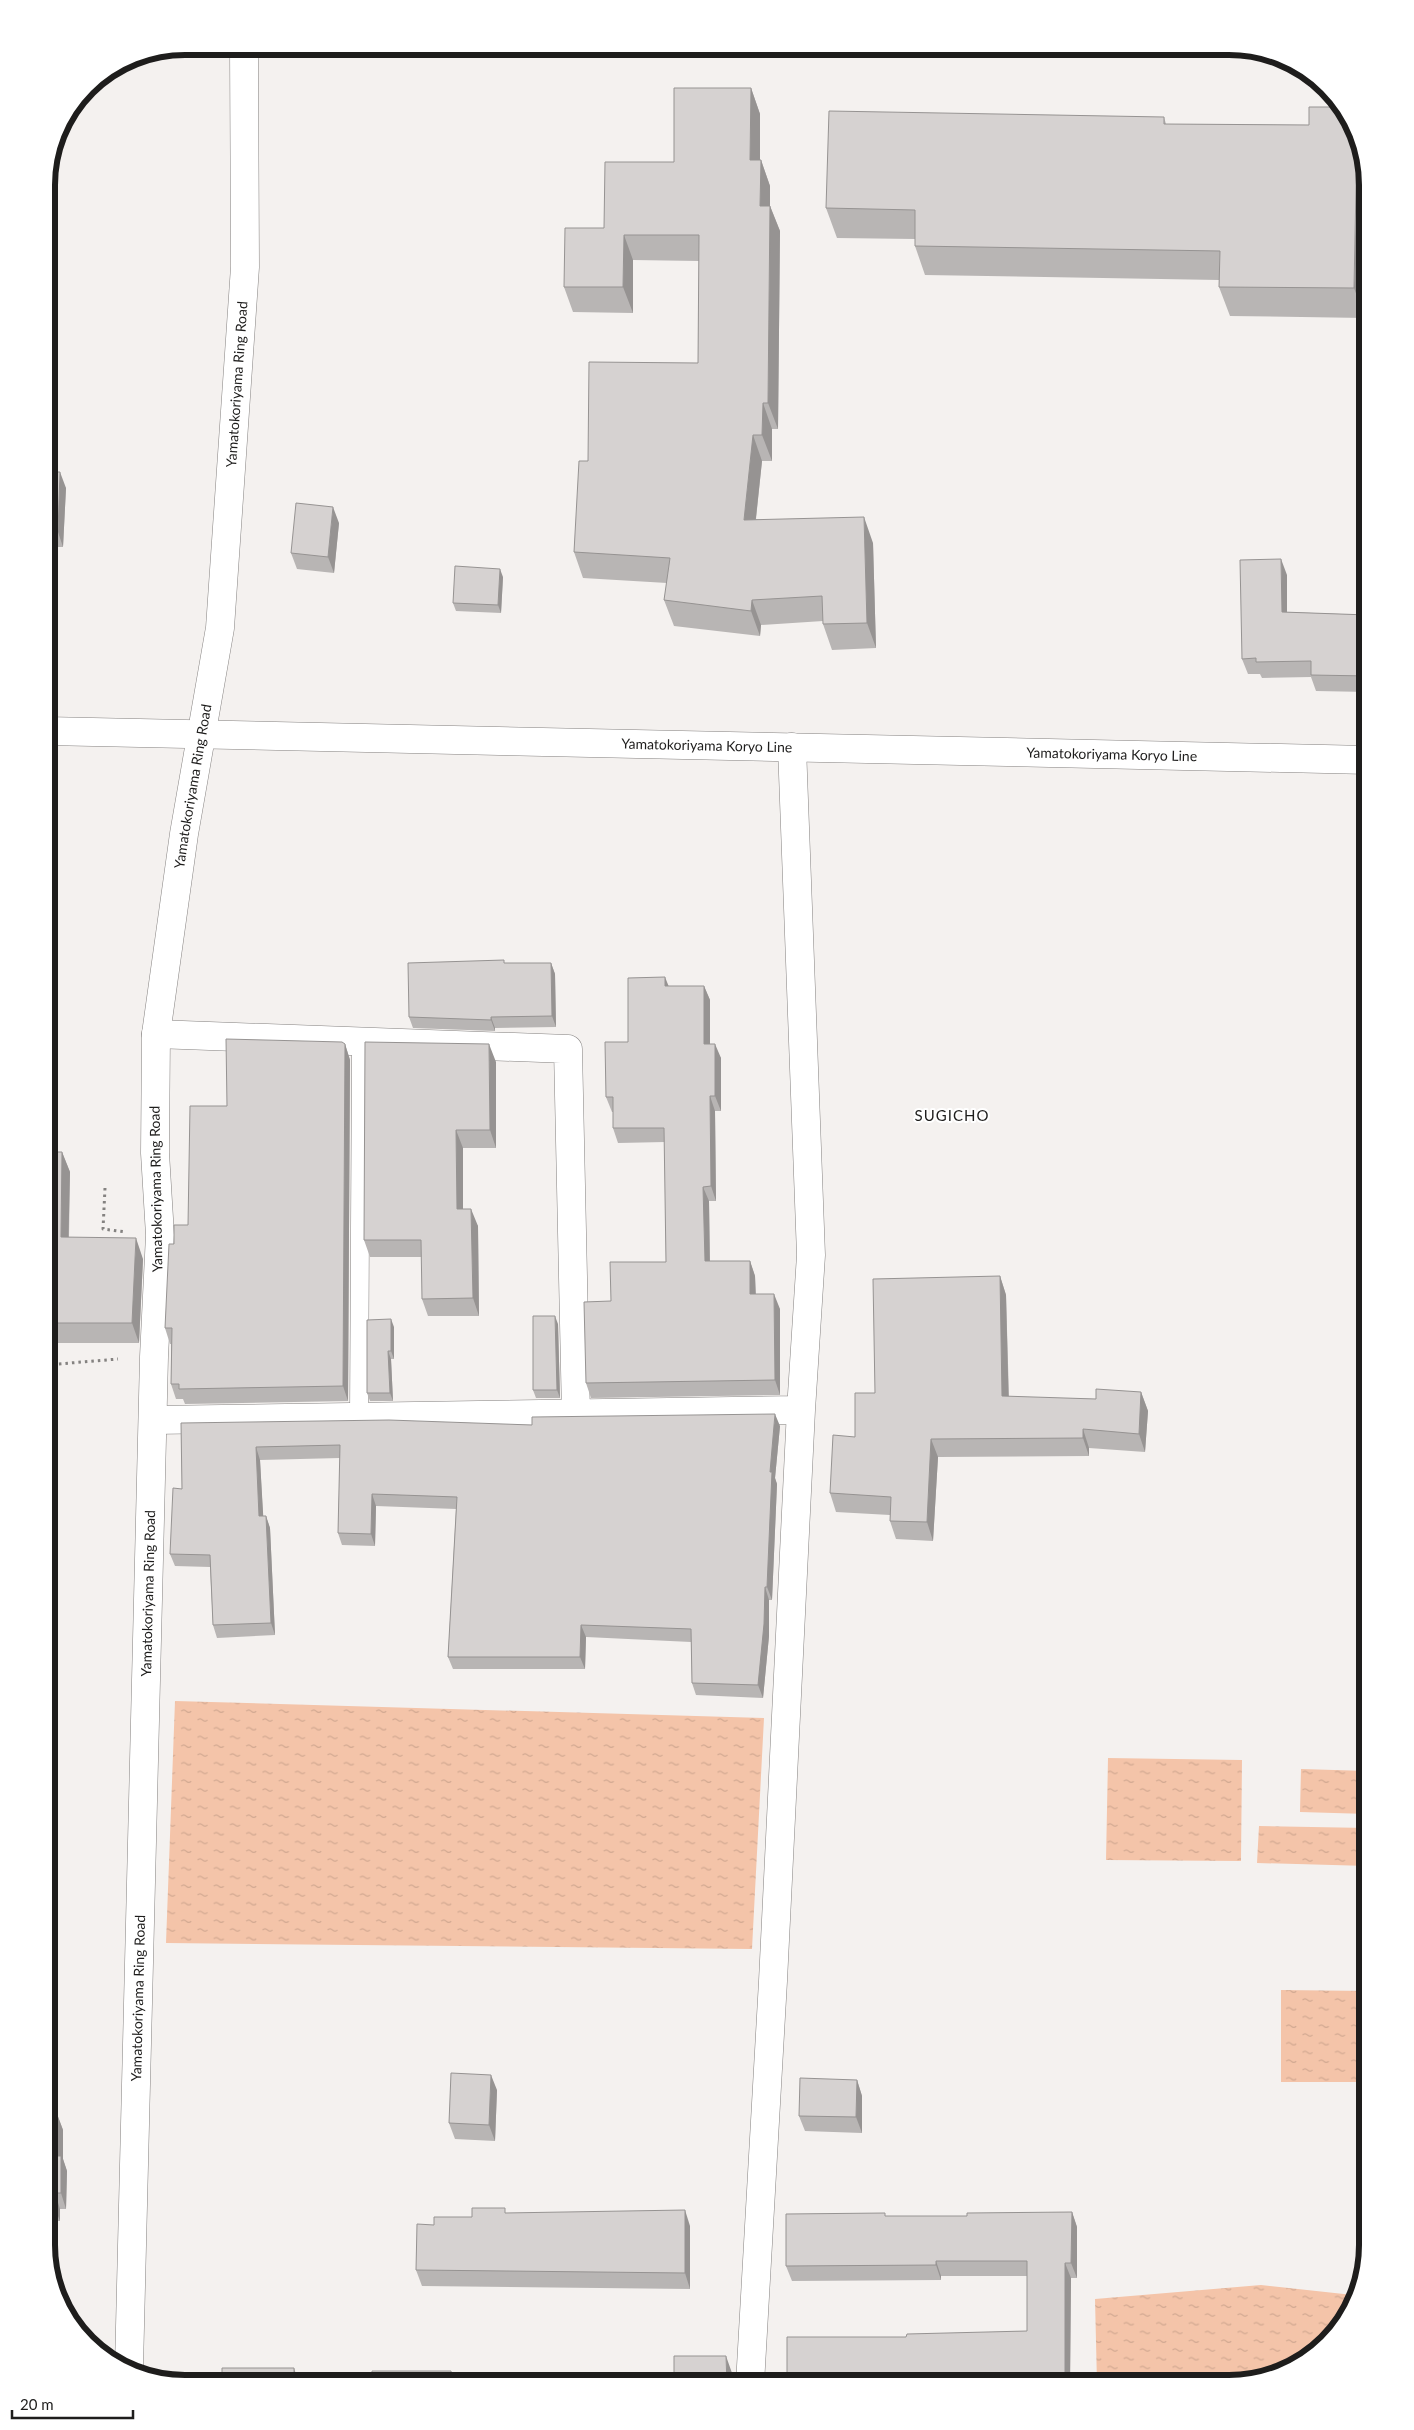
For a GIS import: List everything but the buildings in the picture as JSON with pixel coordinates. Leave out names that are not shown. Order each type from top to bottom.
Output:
[{"type":"main road","name":"Yamatokoriyama Ring Road","points":[[129,2362],[154,1420],[154,1357],[160,1235],[155,1153],[156,1034],[184,834],[220,628],[245,268],[244,55]]},
{"type":"main road","name":"Yamatokoriyama Koryo Line","points":[[55,731],[1359,760]]},
{"type":"main road","points":[[751,2375],[773,1991],[801,1410],[811,1254],[792,747]]},
{"type":"main road","points":[[156,1034],[568,1049],[576,1414]]},
{"type":"main road","points":[[154,1420],[801,1410]]},
{"type":"lane","points":[[359,1417],[361,1041]]},
{"type":"path","points":[[105,1188],[103,1229],[160,1235]]},
{"type":"path","points":[[55,1364],[154,1357]]},
{"type":"water","points":[[175,1701],[764,1718],[752,1949],[166,1943]]},
{"type":"water","points":[[1108,1758],[1242,1760],[1241,1861],[1106,1860]]},
{"type":"water","points":[[1301,1769],[1359,1771],[1359,1814],[1300,1812]]},
{"type":"water","points":[[1259,1826],[1359,1828],[1359,1866],[1257,1863]]},
{"type":"water","points":[[1281,1990],[1359,1991],[1359,2082],[1281,2082]]},
{"type":"water","points":[[1261,2285],[1349,2295],[1327,2331],[1301,2353],[1286,2362],[1262,2371],[1229,2375],[1097,2375],[1095,2299]]},
{"type":"district","name":"SUGICHO","points":[[952,1116]]}]
